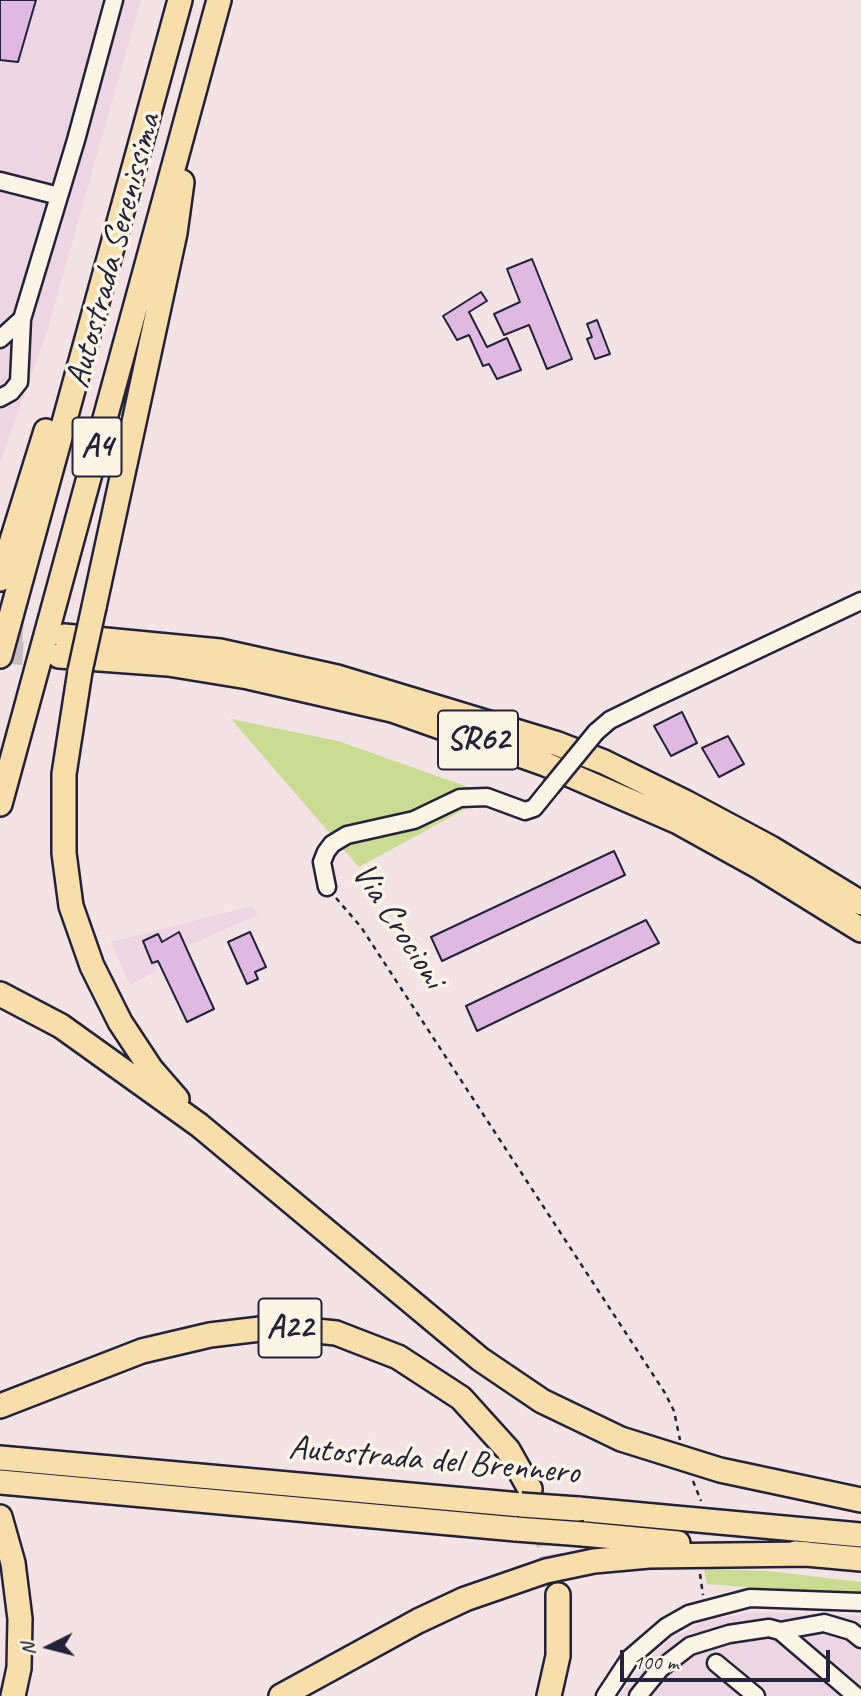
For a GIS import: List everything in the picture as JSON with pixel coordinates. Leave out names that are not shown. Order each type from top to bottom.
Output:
[{"type":"highway","name":"Autostrada Serenissima","points":[[0,656],[180,0]]},
{"type":"highway","name":"Autostrada Serenissima","points":[[0,804],[219,0]]},
{"type":"highway","points":[[195,90],[175,233],[80,671],[64,774],[64,853],[71,906],[92,965],[120,1022],[151,1069],[199,1125]]},
{"type":"highway","name":"A4","points":[[0,579],[75,334],[115,238]]},
{"type":"highway","name":"SR62","points":[[861,903],[771,848],[674,796],[604,762],[519,731],[337,677],[220,651],[62,646],[248,677],[392,710],[545,764],[677,822],[761,868],[861,930]]},
{"type":"highway","points":[[0,995],[30,1007],[61,1026],[199,1125],[469,1351],[542,1401],[621,1439],[720,1470],[861,1500]]},
{"type":"highway","name":"A22","points":[[0,1406],[142,1351],[210,1335],[277,1327],[336,1333],[398,1356],[461,1398],[508,1450],[525,1497]]},
{"type":"highway","name":"Autostrada del Brennero","points":[[6,1459],[525,1497],[578,1509],[861,1535]]},
{"type":"highway","name":"Autostrada del Brennero","points":[[10,1483],[861,1559]]},
{"type":"highway","points":[[0,1517],[13,1563],[20,1619],[19,1668],[13,1696]]},
{"type":"highway","points":[[281,1696],[418,1621],[466,1599],[546,1571],[594,1561],[649,1556],[809,1554]]},
{"type":"highway","points":[[549,1696],[558,1656],[558,1595]]},
{"type":"street","points":[[0,398],[12,392],[19,382],[22,319],[114,0]]},
{"type":"street","points":[[0,181],[59,196]]},
{"type":"street","points":[[0,339],[22,319]]},
{"type":"street","name":"Via Crocioni","points":[[327,887],[322,862],[326,852],[332,844],[348,835],[414,820],[460,797],[487,797],[525,811],[534,808],[596,732],[610,720],[861,601]]},
{"type":"street","points":[[606,1696],[630,1658],[646,1643],[666,1627],[705,1609],[750,1598],[861,1602]]},
{"type":"street","points":[[780,1631],[824,1623],[851,1631],[861,1639]]},
{"type":"street","points":[[638,1696],[660,1669],[690,1646],[752,1629],[769,1628],[780,1631],[856,1696]]},
{"type":"street","points":[[716,1663],[756,1696]]},
{"type":"path","name":"Via Crocioni","points":[[327,887],[361,927],[665,1392],[674,1411],[683,1451]]},
{"type":"path","points":[[692,1480],[702,1508]]},
{"type":"path","points":[[699,1570],[705,1609]]},
{"type":"shaded area","points":[[0,0],[141,0],[47,331],[0,463]]},
{"type":"shaded area","points":[[252,906],[258,915],[164,956],[154,972],[130,985],[111,942]]},
{"type":"shaded area","points":[[752,1612],[861,1616],[861,1696],[619,1696],[652,1654],[677,1636],[705,1621]]},
{"type":"green space","points":[[231,719],[338,741],[491,795],[359,867]]},
{"type":"green space","points":[[704,1569],[768,1571],[861,1582],[861,1596],[707,1584]]},
{"type":"building","points":[[0,0],[36,0],[18,62],[0,60]]},
{"type":"building","points":[[532,259],[572,359],[547,369],[529,325],[504,335],[494,314],[520,302],[507,269]]},
{"type":"building","points":[[481,292],[487,301],[469,312],[487,347],[507,338],[521,370],[497,379],[489,364],[483,366],[469,335],[457,340],[443,316]]},
{"type":"building","points":[[597,320],[610,354],[595,359],[587,339],[592,337],[587,324]]},
{"type":"building","points":[[682,712],[697,743],[671,756],[654,726]]},
{"type":"building","points":[[728,736],[744,764],[719,777],[702,748]]},
{"type":"building","points":[[614,851],[625,875],[442,961],[431,937]]},
{"type":"building","points":[[646,920],[659,943],[477,1031],[466,1006]]},
{"type":"building","points":[[179,932],[214,1009],[187,1022],[158,961],[152,963],[143,941],[158,934],[162,942]]},
{"type":"building","points":[[250,932],[266,967],[255,972],[258,979],[247,984],[228,942]]},
{"type":"tunnel","points":[[0,631],[64,636]]},
{"type":"tunnel","points":[[0,652],[59,656]]},
{"type":"tunnel","points":[[530,1490],[550,1550],[558,1595]]}]
